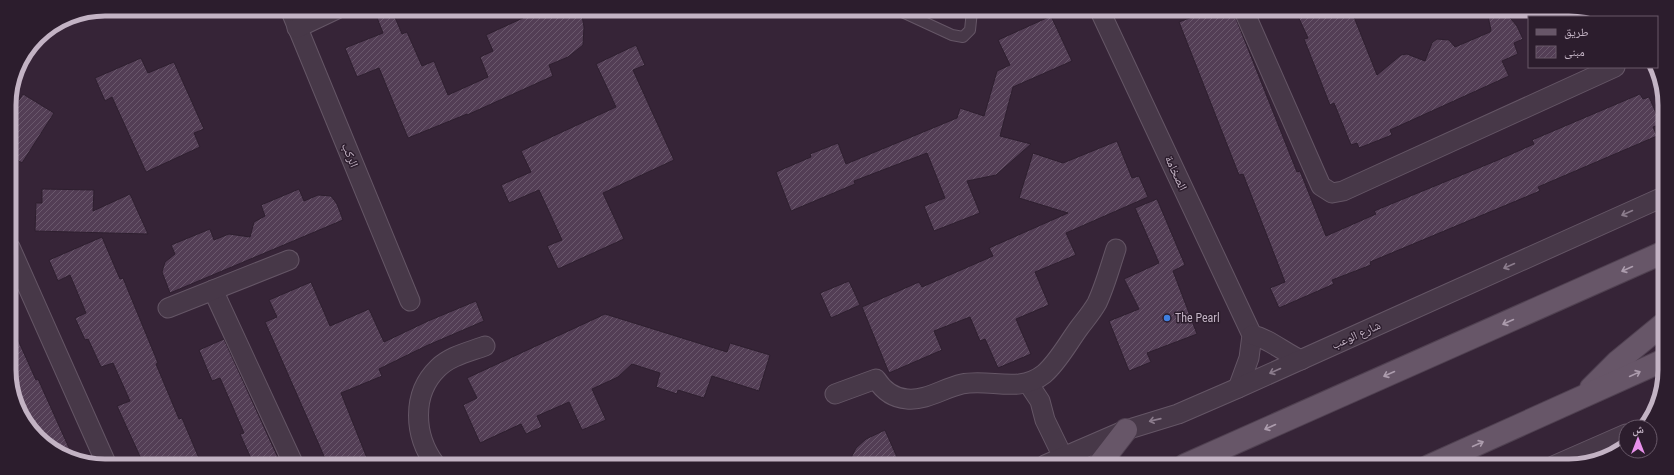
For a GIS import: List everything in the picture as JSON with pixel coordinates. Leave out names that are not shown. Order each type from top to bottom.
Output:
[{"type":"main road","points":[[1198,459],[1658,255]]},
{"type":"main road","points":[[1582,398],[1617,362],[1658,328]]},
{"type":"main road","points":[[1445,459],[1658,363]]},
{"type":"main road","points":[[1104,459],[1126,430]]},
{"type":"street","name":"الركب","points":[[293,16],[410,301]]},
{"type":"street","points":[[297,28],[324,16]]},
{"type":"street","name":"الصخامة","points":[[1102,16],[1252,335]]},
{"type":"street","points":[[1246,16],[1321,186],[1332,193],[1338,193],[1350,188],[1613,68]]},
{"type":"street","name":"شارع الوعب","points":[[1058,459],[1126,430],[1178,414],[1658,199]]},
{"type":"street","points":[[835,394],[876,379],[881,387],[889,394],[908,400],[973,382],[1008,385],[1028,383],[1044,374],[1051,367],[1096,304],[1116,249]]},
{"type":"street","points":[[16,260],[104,459]]},
{"type":"street","points":[[168,308],[289,260]]},
{"type":"street","points":[[213,290],[291,459]]},
{"type":"street","points":[[1238,388],[1249,358],[1252,335],[1262,337],[1287,354],[1301,360]]},
{"type":"street","points":[[432,459],[420,436],[418,418],[420,400],[427,382],[438,368],[453,358],[485,346]]},
{"type":"street","points":[[1028,383],[1040,401],[1045,420],[1063,457]]},
{"type":"street","points":[[1569,459],[1618,438]]},
{"type":"lane","points":[[911,16],[952,35],[963,37],[970,30],[968,16]]},
{"type":"building","points":[[376,16],[394,16],[402,34],[407,32],[422,66],[434,61],[448,95],[488,77],[480,57],[493,51],[486,35],[523,18],[524,16],[582,16],[584,27],[583,45],[568,57],[549,65],[553,76],[467,115],[408,138],[379,68],[357,77],[345,48],[383,33]]},
{"type":"building","points":[[1051,16],[1072,61],[1013,87],[1000,136],[1031,144],[996,175],[967,181],[980,213],[934,231],[924,206],[945,198],[927,153],[854,181],[855,184],[791,211],[776,172],[811,157],[810,154],[838,143],[846,164],[957,118],[960,108],[984,116],[997,71],[1010,65],[998,40]]},
{"type":"building","points":[[1195,16],[1235,16],[1297,172],[1300,171],[1326,236],[1376,214],[1374,211],[1498,160],[1534,144],[1532,140],[1640,94],[1643,99],[1649,97],[1658,117],[1658,125],[1653,127],[1657,136],[1538,187],[1540,191],[1370,262],[1371,265],[1332,280],[1334,284],[1279,308],[1270,288],[1285,282],[1243,174],[1239,175],[1179,22]]},
{"type":"building","points":[[1298,16],[1354,16],[1377,75],[1401,55],[1407,54],[1425,61],[1432,43],[1437,39],[1449,40],[1455,47],[1490,32],[1491,30],[1488,16],[1508,16],[1517,26],[1523,39],[1514,43],[1518,54],[1502,61],[1509,76],[1390,130],[1392,135],[1359,148],[1357,143],[1351,145],[1334,103],[1330,105],[1304,39],[1308,38]]},
{"type":"building","points":[[636,45],[645,65],[633,70],[674,160],[603,193],[624,239],[558,269],[547,246],[562,240],[539,190],[509,203],[501,185],[531,172],[521,151],[616,107],[596,64]]},
{"type":"building","points":[[141,58],[148,73],[174,62],[204,129],[194,133],[200,147],[146,172],[112,97],[105,101],[95,78]]},
{"type":"building","points":[[23,94],[54,113],[22,163],[16,159],[16,104]]},
{"type":"building","points":[[1117,141],[1132,178],[1139,176],[1148,197],[1066,233],[1076,255],[1035,272],[1049,305],[1016,319],[1031,354],[998,368],[985,339],[980,341],[970,317],[934,331],[942,350],[889,373],[862,307],[919,282],[922,287],[993,256],[989,248],[1068,213],[1019,198],[1033,153],[1063,163]]},
{"type":"building","points":[[42,189],[94,190],[93,211],[130,194],[148,234],[35,231],[36,203],[42,203]]},
{"type":"building","points":[[299,189],[304,201],[318,195],[331,196],[337,204],[343,220],[170,293],[162,272],[165,262],[175,254],[171,245],[210,229],[214,240],[229,234],[250,237],[254,222],[265,216],[261,205]]},
{"type":"building","points":[[1157,199],[1185,265],[1173,271],[1197,334],[1147,353],[1151,362],[1129,371],[1109,321],[1139,309],[1124,279],[1159,263],[1135,208]]},
{"type":"building","points":[[102,237],[120,279],[123,278],[179,419],[182,418],[199,459],[141,459],[117,406],[130,401],[113,363],[101,367],[88,339],[85,340],[75,318],[86,313],[70,275],[58,281],[49,260]]},
{"type":"building","points":[[849,281],[860,305],[831,318],[820,293]]},
{"type":"building","points":[[311,282],[330,326],[369,309],[384,342],[428,321],[476,301],[484,321],[426,346],[379,369],[382,376],[341,393],[367,459],[325,459],[265,322],[277,317],[269,300]]},
{"type":"building","points":[[605,314],[727,352],[730,343],[770,355],[759,391],[712,376],[704,398],[678,390],[677,394],[656,387],[660,373],[632,364],[618,377],[592,389],[606,420],[582,430],[569,402],[537,416],[542,427],[526,434],[521,424],[480,443],[463,405],[477,398],[467,378]]},
{"type":"building","points":[[16,335],[36,380],[38,379],[71,452],[55,444],[46,437],[31,420],[25,410],[16,376]]},
{"type":"building","points":[[224,339],[279,459],[251,459],[240,434],[244,433],[220,378],[212,381],[199,350]]},
{"type":"building","points":[[885,430],[898,459],[850,459],[856,448],[866,439]]},
{"type":"place","name":"The Pearl","points":[[1167,318]]}]
